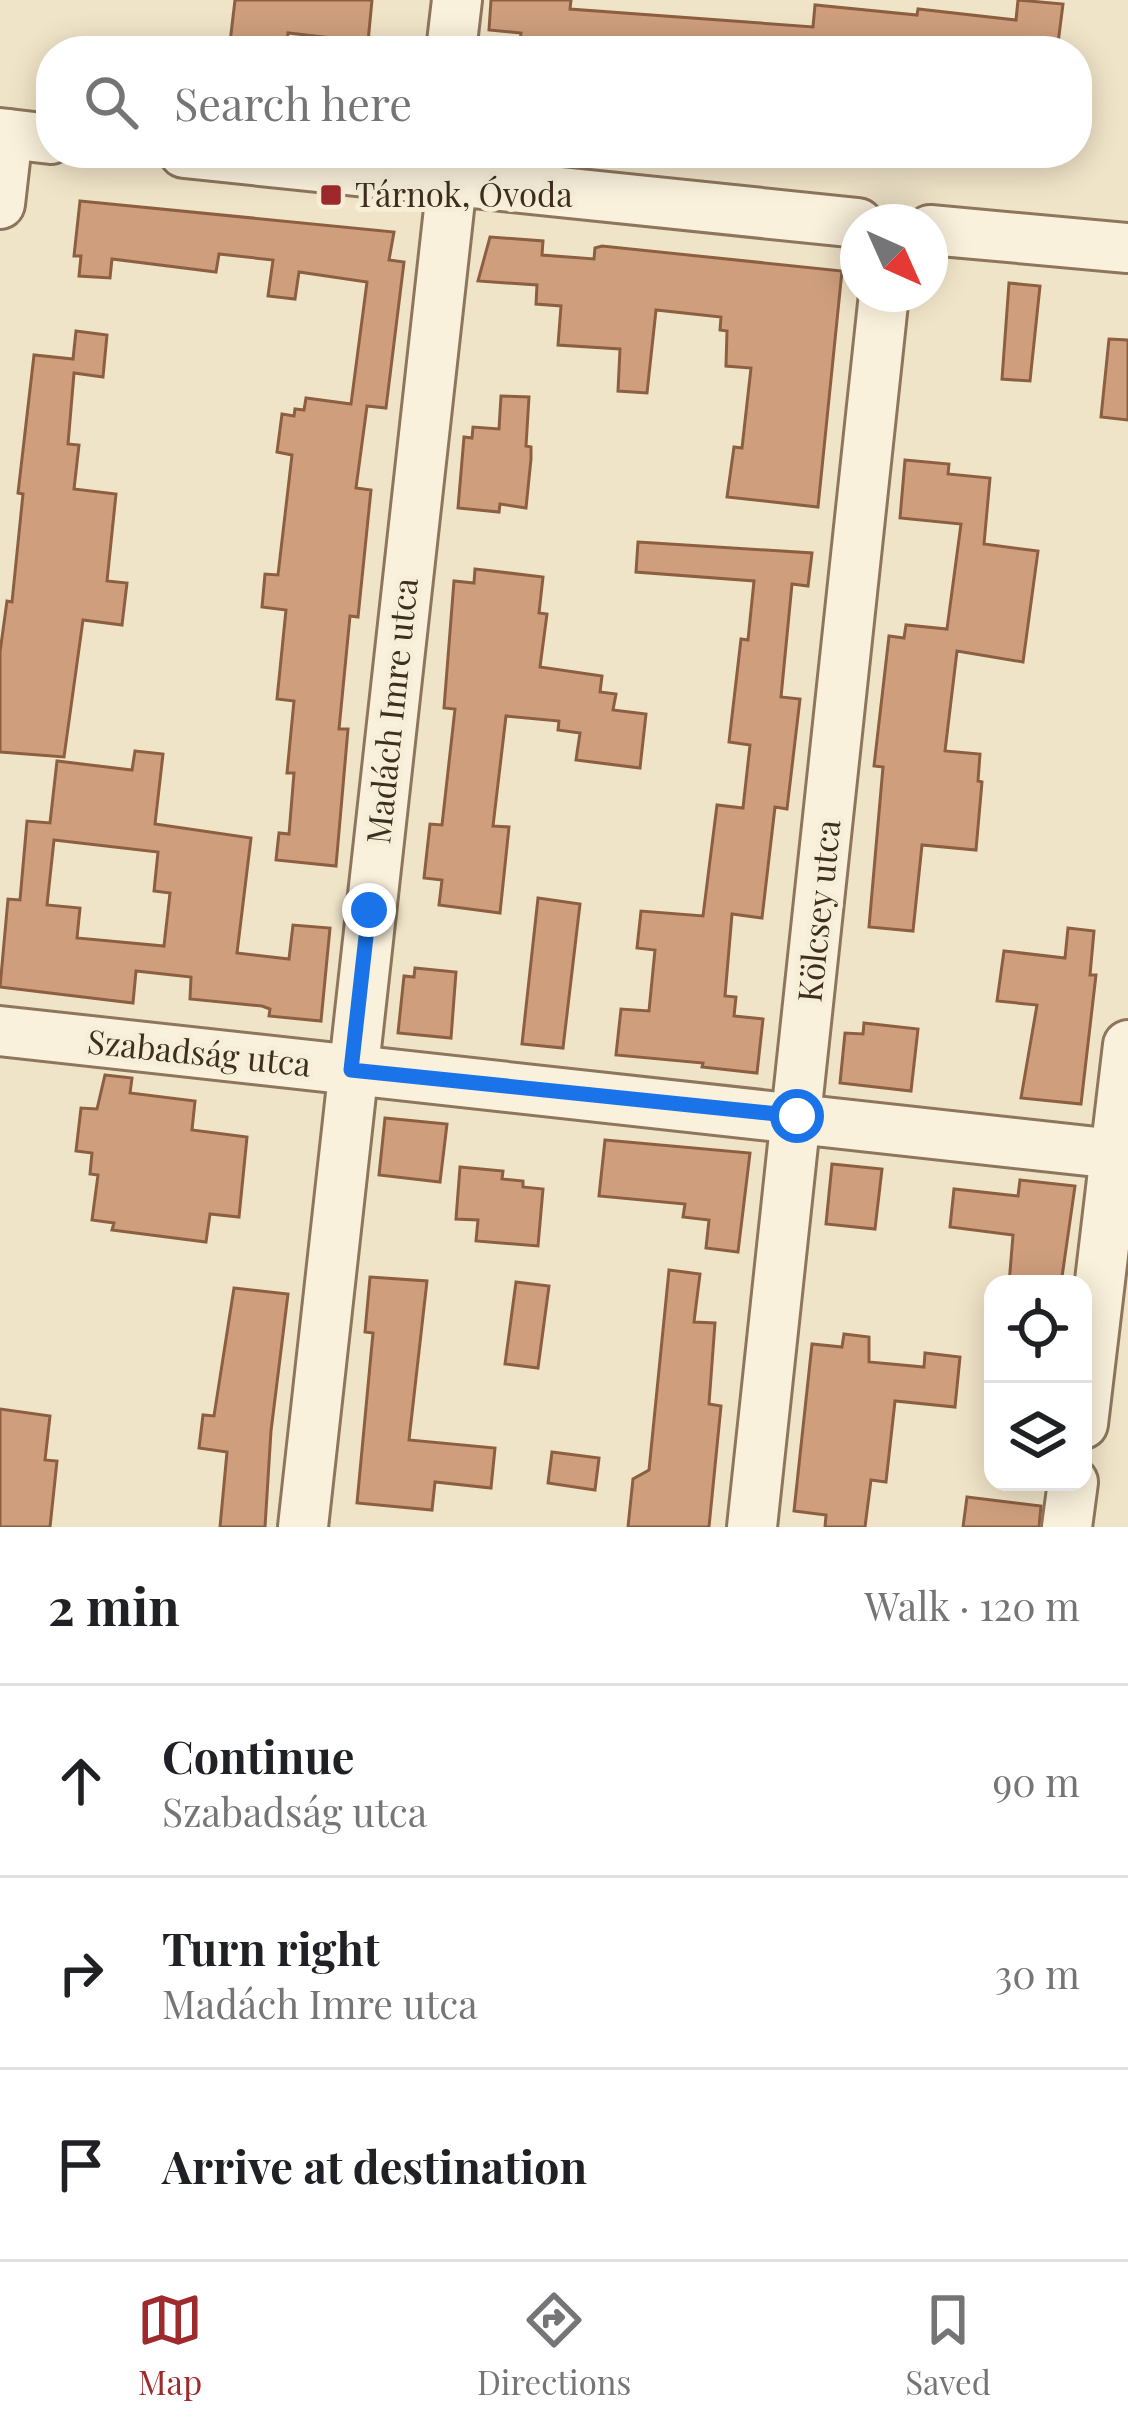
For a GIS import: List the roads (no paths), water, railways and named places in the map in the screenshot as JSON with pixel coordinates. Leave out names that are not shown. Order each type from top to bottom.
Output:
[{"type":"street","points":[[453,36],[457,0]]},
{"type":"street","points":[[0,204],[20,135]]},
{"type":"street","points":[[389,168],[840,221]]},
{"type":"street","name":"Madách Imre utca","points":[[303,1527],[444,172]]},
{"type":"street","points":[[948,232],[1128,248]]},
{"type":"street","name":"Kölcsey utca","points":[[752,1527],[882,312]]},
{"type":"street","name":"Szabadság utca","points":[[0,1031],[1114,1154]]},
{"type":"street","points":[[1088,1383],[1128,1045]]},
{"type":"street","points":[[1067,1527],[1072,1491]]},
{"type":"place","name":"Tárnok, Óvoda","points":[[331,195]]}]
